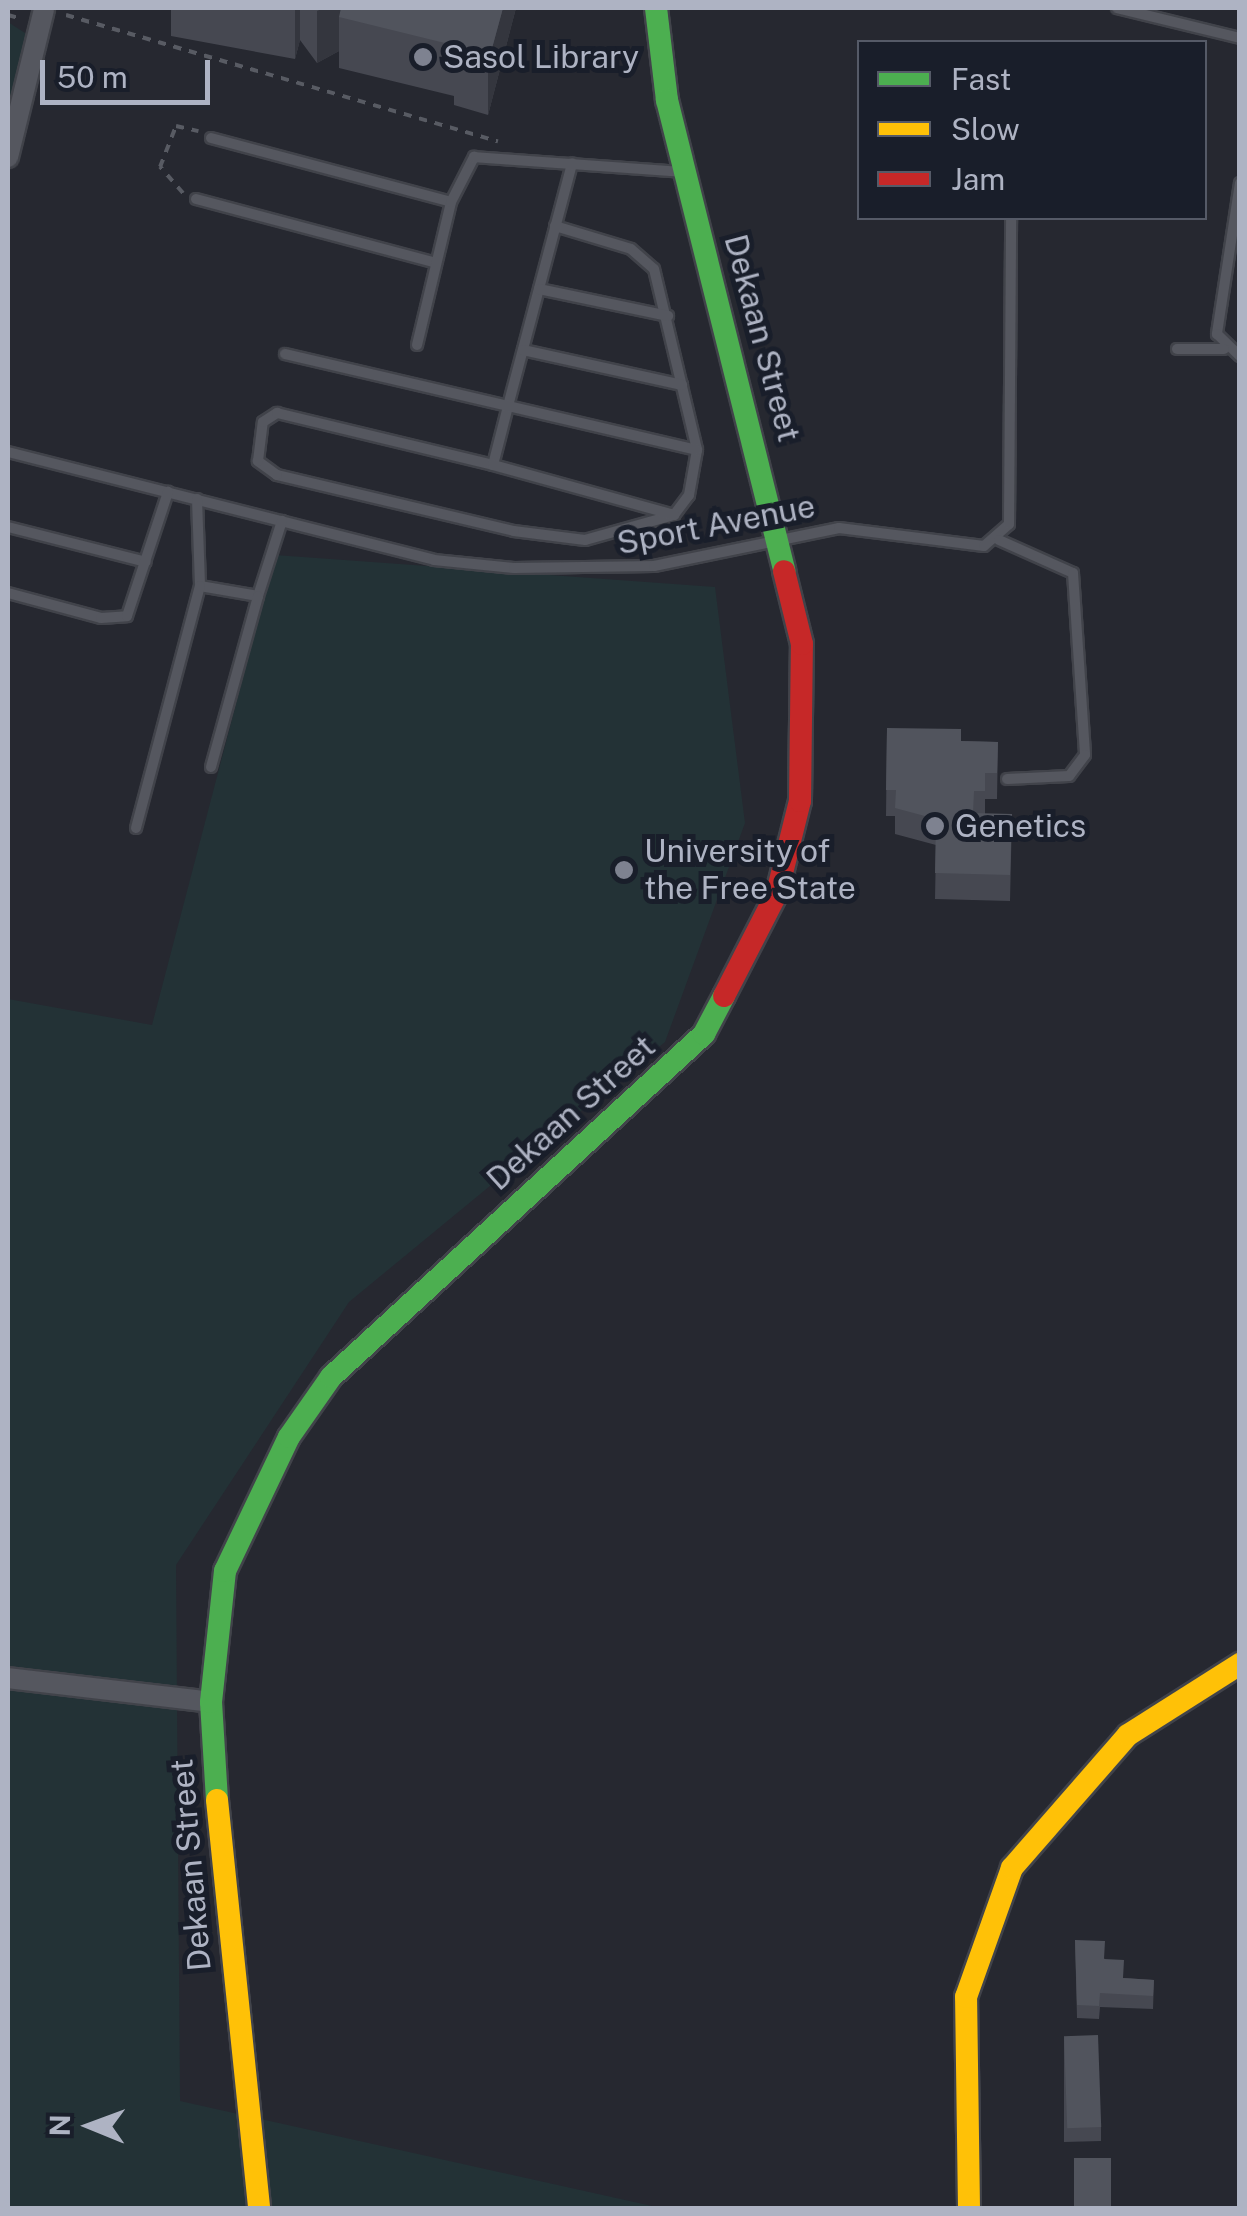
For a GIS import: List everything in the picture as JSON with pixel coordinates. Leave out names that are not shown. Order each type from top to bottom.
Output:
[{"type":"street","points":[[8,156],[44,8]]},
{"type":"street","name":"Dekaan Street","points":[[259,2208],[211,1702],[225,1571],[289,1437],[331,1377],[675,1066],[735,986],[777,893],[800,801],[807,687],[778,543],[684,172],[656,8]]},
{"type":"street","points":[[968,2208],[966,1997],[1012,1868],[1128,1735],[1240,1664]]},
{"type":"street","points":[[8,1678],[211,1702]]},
{"type":"lane","points":[[1117,8],[1240,38]]},
{"type":"lane","points":[[211,138],[452,202]]},
{"type":"lane","points":[[417,345],[452,202],[474,157],[529,156],[684,172]]},
{"type":"lane","points":[[493,465],[572,163]]},
{"type":"lane","points":[[1224,348],[1218,301],[1240,184]]},
{"type":"lane","points":[[196,199],[436,263]]},
{"type":"lane","points":[[1007,780],[1069,776],[1085,755],[1074,573],[999,540],[1010,524],[1011,220]]},
{"type":"lane","points":[[555,226],[643,256],[668,316],[697,450],[689,496],[674,515],[585,540],[514,531],[277,474],[257,450],[263,422],[277,413],[493,465],[674,515]]},
{"type":"lane","points":[[539,289],[668,316]]},
{"type":"lane","points":[[1177,349],[1224,348],[1240,356]]},
{"type":"lane","points":[[523,350],[682,385]]},
{"type":"lane","points":[[285,354],[697,450]]},
{"type":"lane","name":"Sport Avenue","points":[[8,452],[434,560],[514,568],[604,571],[778,543],[839,528],[964,547],[999,540]]},
{"type":"lane","points":[[8,593],[116,619],[132,607],[168,492]]},
{"type":"lane","points":[[136,828],[200,586],[198,499]]},
{"type":"lane","points":[[211,766],[282,521]]},
{"type":"lane","points":[[8,527],[146,562]]},
{"type":"lane","points":[[200,586],[258,596]]},
{"type":"path","points":[[44,8],[475,129],[529,156]]},
{"type":"path","points":[[196,199],[170,187],[160,167],[176,126],[211,138]]},
{"type":"shaded area","points":[[8,22],[25,33],[26,48],[8,125]]},
{"type":"shaded area","points":[[275,555],[715,587],[745,823],[665,1042],[349,1302],[176,1565],[180,2101],[661,2208],[8,2208],[8,999],[152,1025]]},
{"type":"building","points":[[341,8],[503,8],[488,63],[454,54],[457,46],[339,17]]},
{"type":"building","name":"Genetics","points":[[887,728],[961,729],[961,741],[998,742],[997,773],[985,773],[985,791],[974,791],[973,813],[1012,814],[1010,875],[935,873],[936,819],[895,808],[896,790],[886,790]]},
{"type":"building","points":[[1075,1940],[1105,1941],[1104,1959],[1124,1960],[1123,1978],[1154,1980],[1153,1996],[1100,1993],[1099,2006],[1077,2005]]},
{"type":"building","points":[[1098,2035],[1101,2127],[1067,2128],[1064,2036]]},
{"type":"building","points":[[1074,2158],[1111,2158],[1111,2208],[1074,2208]]},
{"type":"traffic: fast","points":[[656,8],[667,100],[784,571]]},
{"type":"traffic: fast","points":[[217,1800],[211,1702],[225,1571],[289,1437],[331,1377],[704,1034],[724,996]]},
{"type":"traffic: slow","points":[[969,2208],[966,1997],[1012,1868],[1128,1735],[1240,1664]]},
{"type":"traffic: slow","points":[[217,1800],[259,2208]]},
{"type":"traffic: jam","points":[[724,996],[777,893],[800,801],[802,644],[784,571]]},
{"type":"place","name":"Sasol Library","points":[[423,57]]},
{"type":"place","name":"Genetics","points":[[935,826]]},
{"type":"place","name":"University of the Free State","points":[[624,870]]}]
